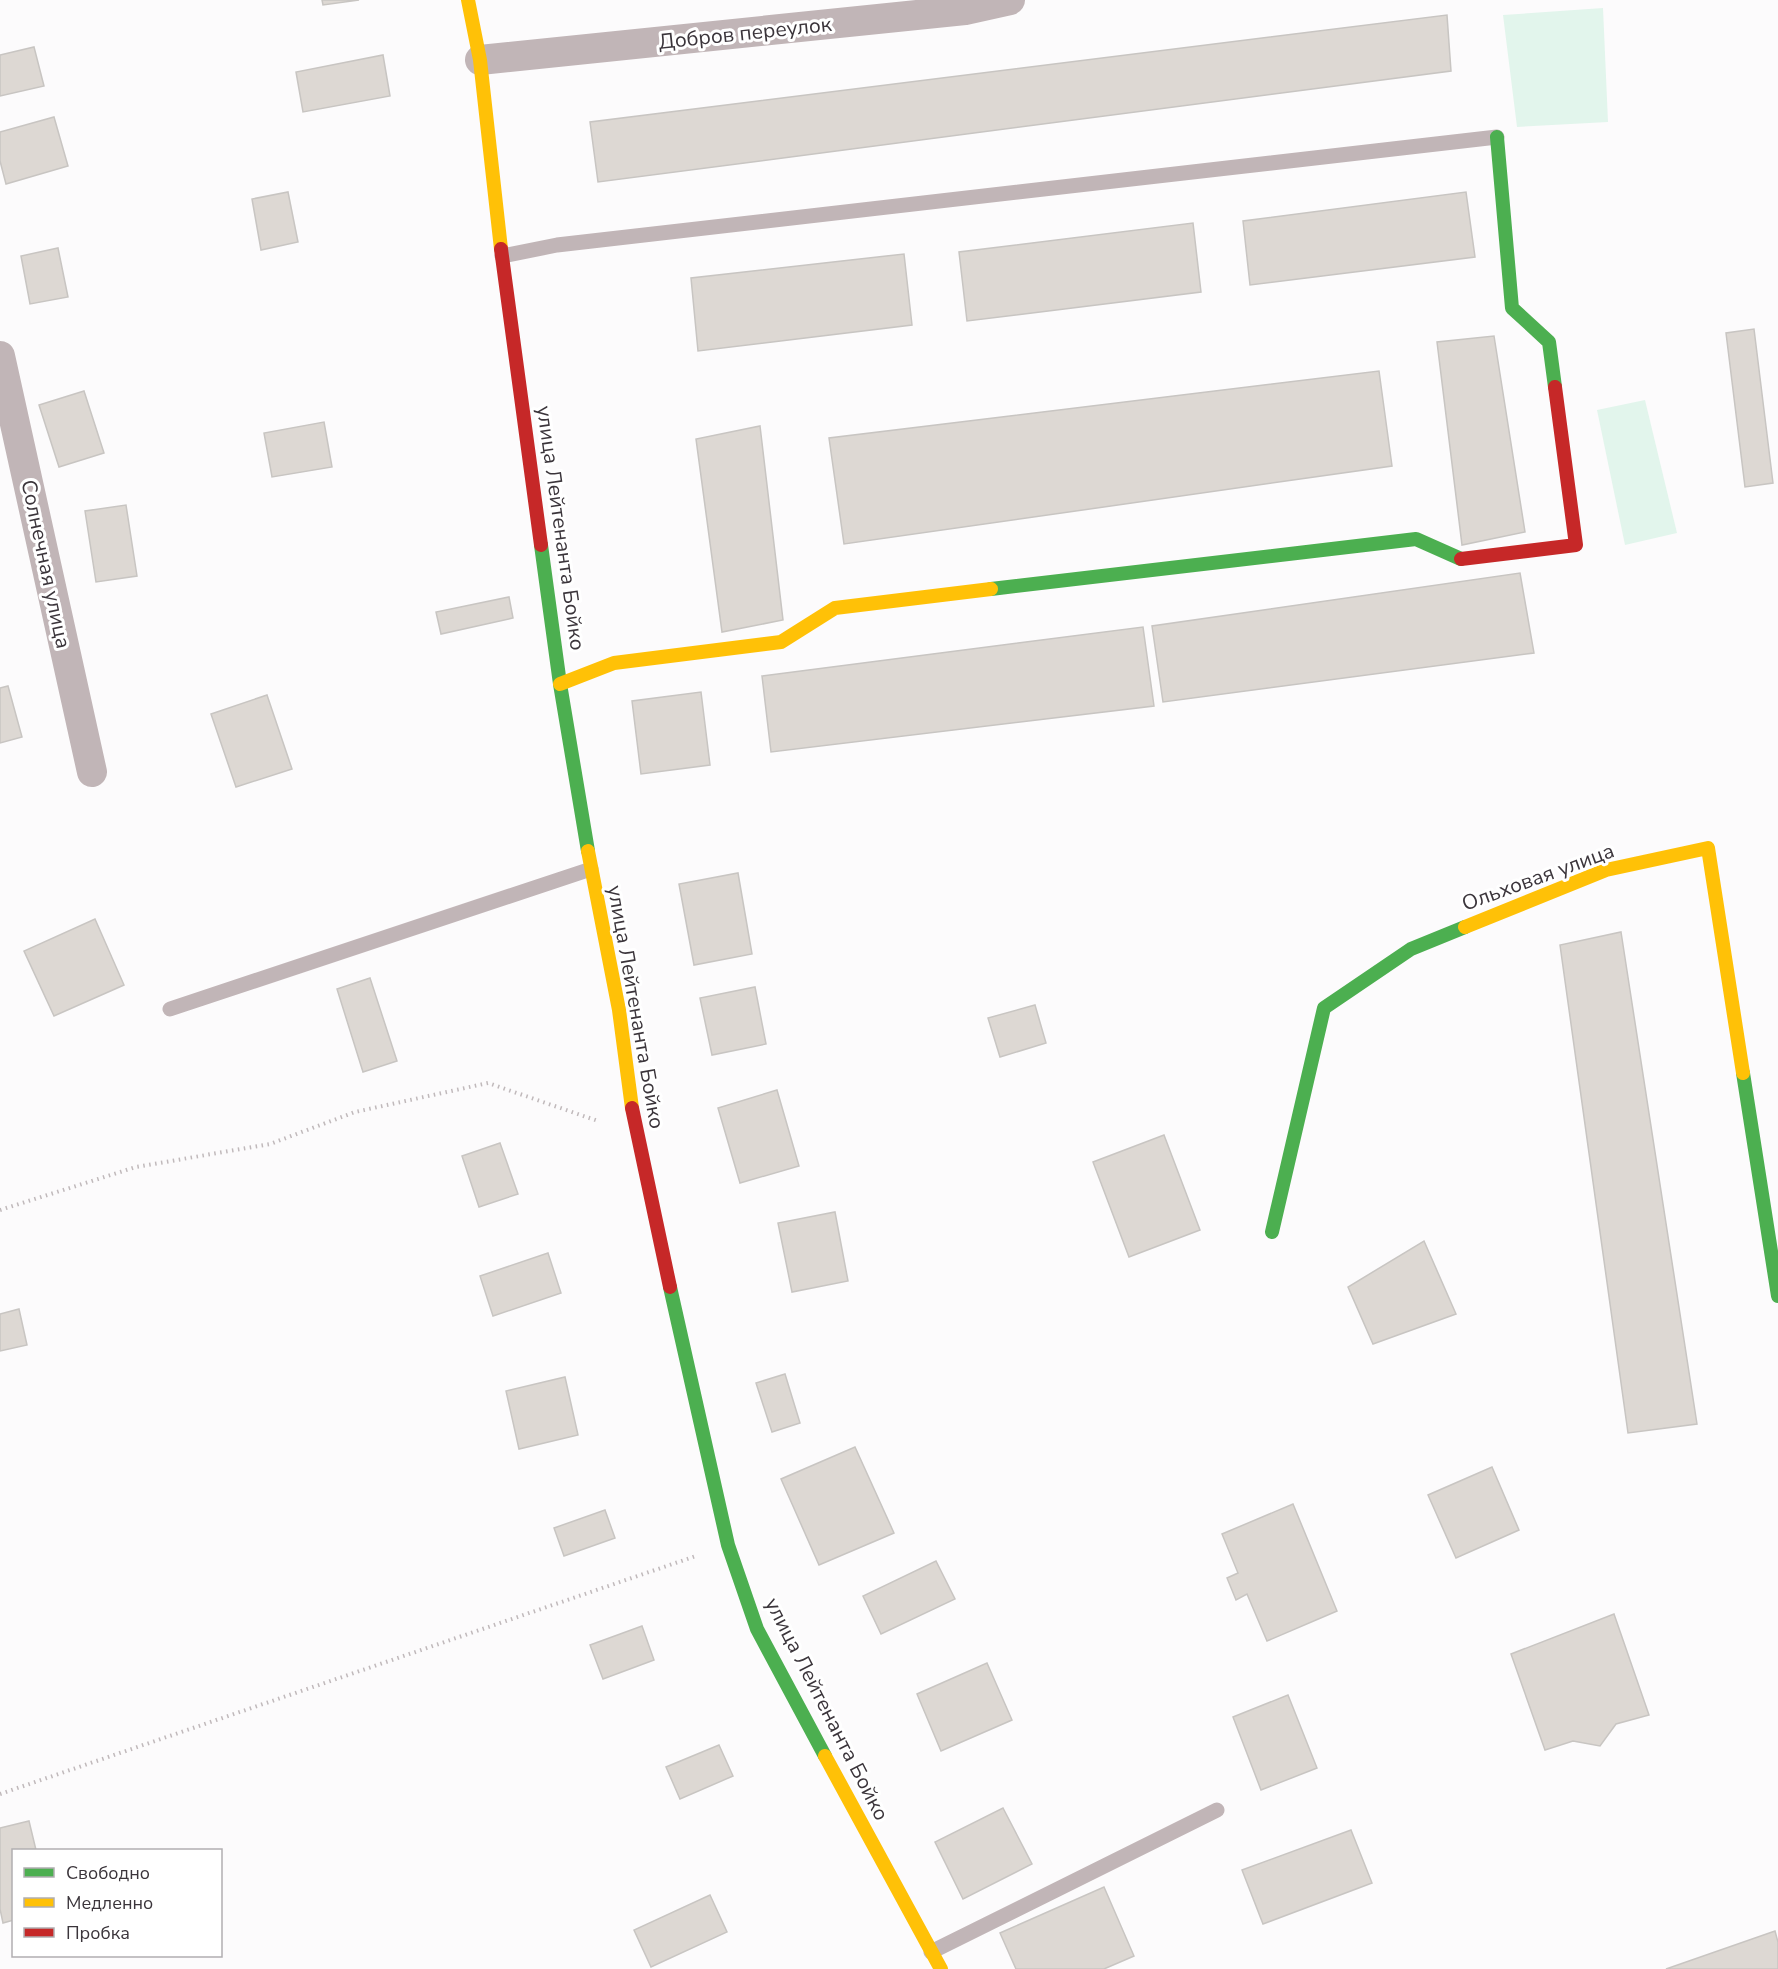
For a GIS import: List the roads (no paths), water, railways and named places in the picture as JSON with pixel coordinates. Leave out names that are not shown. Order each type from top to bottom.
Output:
[{"type":"street","name":"улица Лейтенанта Бойко","points":[[468,0],[480,60],[502,256],[560,684],[591,869],[620,1010],[636,1134],[728,1545],[757,1629],[941,1969]]},
{"type":"street","name":"Добров переулок","points":[[480,60],[1010,0]]},
{"type":"street","points":[[560,684],[614,663],[781,642],[835,608],[1416,539],[1462,559],[1576,545],[1549,342],[1512,308],[1497,137]]},
{"type":"street","name":"Солнечная улица","points":[[0,356],[92,772]]},
{"type":"street","name":"Ольховая улица","points":[[1272,1232],[1324,1008],[1411,949],[1606,870],[1708,848],[1778,1296]]},
{"type":"lane","points":[[502,256],[557,245],[1497,137]]},
{"type":"lane","points":[[170,1009],[591,869]]},
{"type":"lane","points":[[931,1952],[1216,1810]]}]
